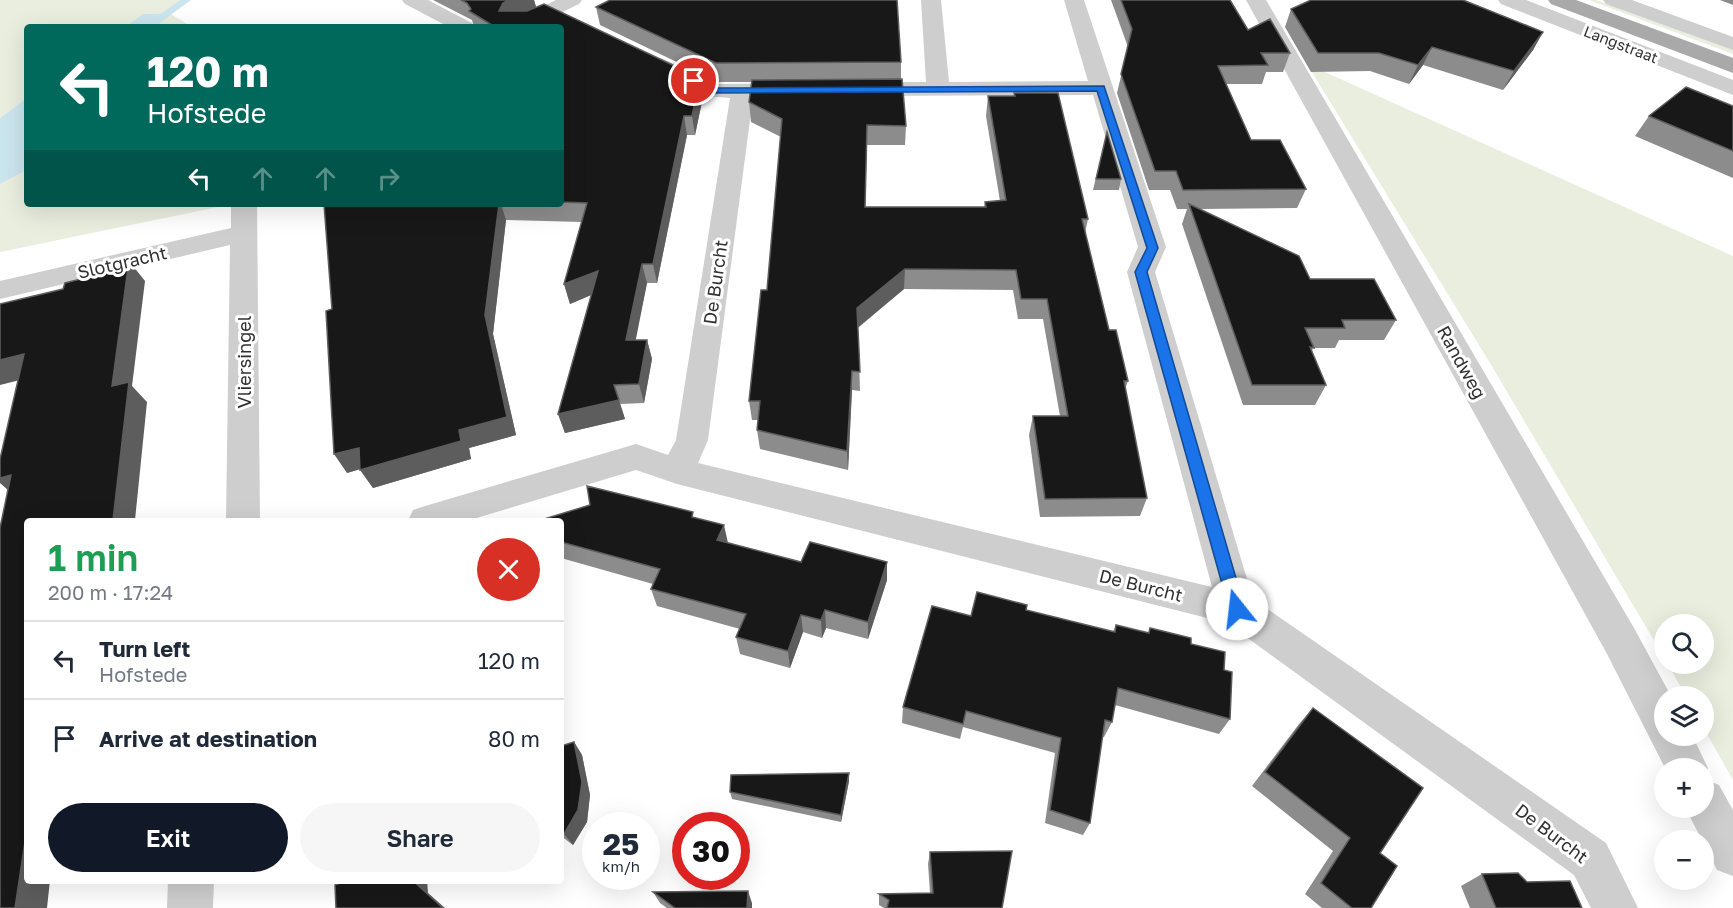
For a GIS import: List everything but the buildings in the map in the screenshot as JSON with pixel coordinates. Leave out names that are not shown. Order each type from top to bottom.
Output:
[{"type":"main road","name":"Langstraat","points":[[1558,0],[1733,66]]},
{"type":"street","points":[[412,0],[459,24]]},
{"type":"street","points":[[931,0],[938,88]]},
{"type":"street","points":[[1074,0],[1152,248],[1141,272],[1237,609]]},
{"type":"street","name":"Randweg","points":[[1256,0],[1608,620],[1654,706]]},
{"type":"street","name":"Langstraat","points":[[1508,0],[1733,88]]},
{"type":"street","points":[[1613,0],[1733,44]]},
{"type":"street","points":[[522,24],[549,11],[571,10]]},
{"type":"street","points":[[642,56],[714,91],[1101,88]]},
{"type":"street","name":"De Burcht","points":[[677,471],[692,440],[742,91]]},
{"type":"street","name":"Slotgracht","points":[[0,290],[244,219]]},
{"type":"street","name":"Vliersingel","points":[[243,518],[244,219]]},
{"type":"street","name":"De Burcht","points":[[432,518],[636,457],[677,471],[1237,609],[1590,859],[1615,908]]},
{"type":"street","points":[[1714,818],[1733,854]]},
{"type":"street","points":[[190,908],[191,884]]},
{"type":"shaded area","points":[[0,0],[185,0],[169,13],[187,24],[159,24],[167,13],[143,14],[129,24],[24,24],[24,100],[0,118]]},
{"type":"shaded area","points":[[1589,0],[1596,0],[1733,49],[1733,54]]},
{"type":"shaded area","points":[[1307,64],[1733,256],[1733,780],[1714,746],[1714,686],[1680,686],[1673,674],[1714,674],[1714,614],[1654,614],[1654,640],[1493,368]]},
{"type":"shaded area","points":[[24,172],[24,207],[218,207],[0,252],[0,184]]},
{"type":"water","points":[[168,13],[159,24],[129,24],[143,14]]},
{"type":"water","points":[[24,100],[24,172],[0,184],[0,118]]},
{"type":"waterway","points":[[152,24],[186,0]]},
{"type":"route","points":[[694,81],[714,91],[1101,88],[1152,248],[1141,272],[1237,609]]}]
